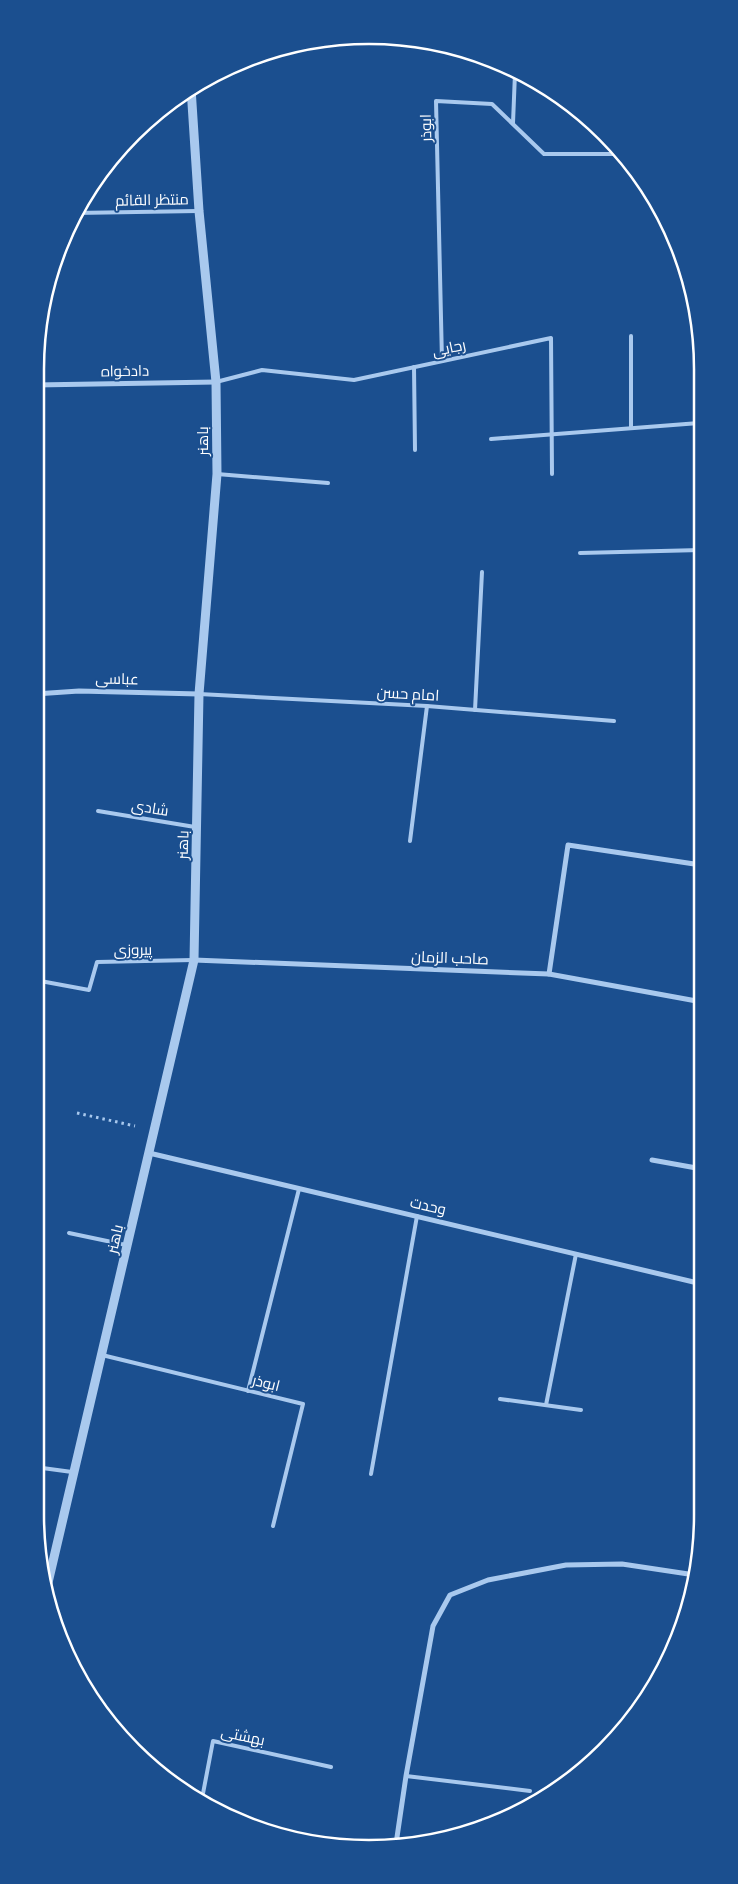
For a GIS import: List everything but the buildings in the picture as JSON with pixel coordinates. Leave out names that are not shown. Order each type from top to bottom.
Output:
[{"type":"street","name":"باهنر","points":[[50,1576],[194,960],[199,694],[217,474],[216,382],[199,211],[192,97]]},
{"type":"street","name":"دادخواه","points":[[44,385],[216,382]]},
{"type":"street","name":"عباسی","points":[[44,693],[79,691],[199,694]]},
{"type":"street","points":[[549,974],[568,845],[694,864]]},
{"type":"street","name":"صاحب الزمان","points":[[194,960],[549,974],[694,1001]]},
{"type":"street","name":"وحدت","points":[[149,1153],[694,1282]]},
{"type":"street","points":[[652,1160],[694,1168]]},
{"type":"street","points":[[397,1839],[433,1626],[450,1595],[488,1580],[566,1565],[622,1564],[689,1574]]},
{"type":"lane","points":[[512,123],[515,78]]},
{"type":"lane","name":"ابوذر","points":[[442,361],[436,101],[492,104],[544,154],[613,154]]},
{"type":"lane","name":"منتظر القائم","points":[[84,212],[199,211]]},
{"type":"lane","points":[[631,427],[632,336]]},
{"type":"lane","name":"رجایی","points":[[216,382],[262,370],[354,380],[551,338],[552,474]]},
{"type":"lane","points":[[414,367],[415,450]]},
{"type":"lane","points":[[491,438],[694,423]]},
{"type":"lane","points":[[217,474],[328,483]]},
{"type":"lane","points":[[580,553],[694,550]]},
{"type":"lane","points":[[475,710],[482,572]]},
{"type":"lane","name":"امام حسن","points":[[199,694],[426,706],[614,721]]},
{"type":"lane","points":[[410,841],[426,706]]},
{"type":"lane","name":"شادی","points":[[98,811],[198,827]]},
{"type":"lane","name":"پیروزی","points":[[44,982],[89,990],[97,962],[194,960]]},
{"type":"lane","points":[[248,1391],[299,1188]]},
{"type":"lane","points":[[371,1474],[417,1216]]},
{"type":"lane","points":[[70,1233],[128,1245]]},
{"type":"lane","points":[[546,1406],[576,1254]]},
{"type":"lane","name":"ابوذر","points":[[102,1355],[303,1404],[273,1526]]},
{"type":"lane","points":[[500,1399],[581,1410]]},
{"type":"lane","points":[[44,1468],[74,1473]]},
{"type":"lane","name":"بهشتی","points":[[203,1795],[212,1741],[331,1767]]},
{"type":"lane","points":[[406,1776],[530,1790]]},
{"type":"path","points":[[77,1112],[154,1131]]}]
